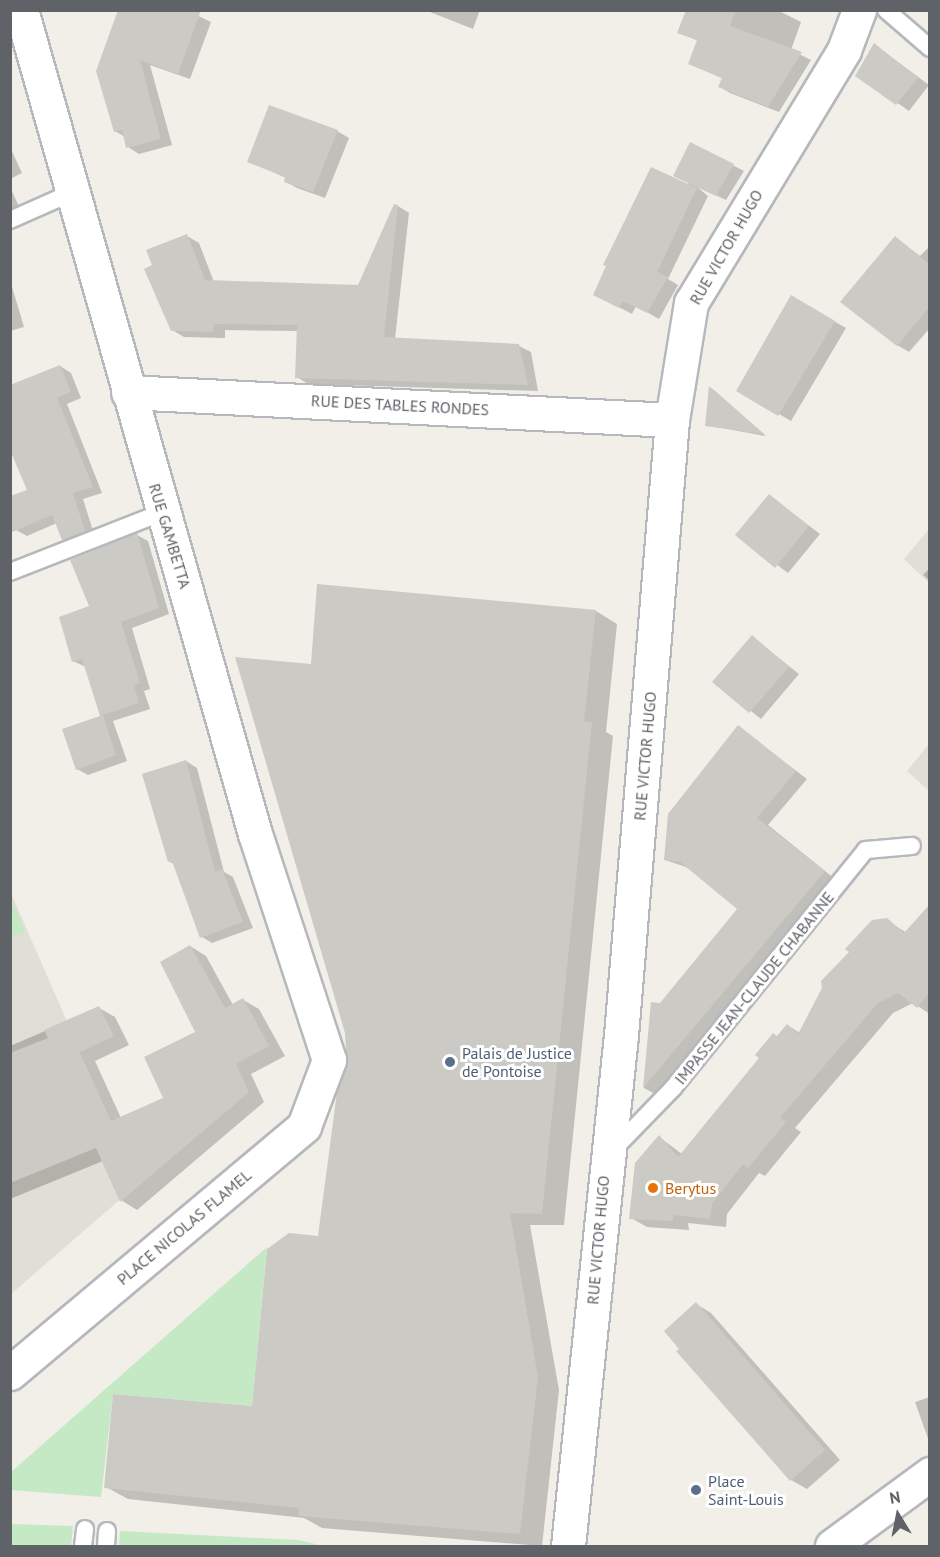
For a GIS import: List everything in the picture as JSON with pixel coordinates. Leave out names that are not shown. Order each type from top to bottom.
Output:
[{"type":"street","name":"RUE GAMBETTA","points":[[21,10],[71,193],[255,834],[329,1060]]},
{"type":"street","name":"RUE VICTOR HUGO","points":[[568,1546],[625,987],[672,420],[691,303],[844,50],[859,10]]},
{"type":"street","name":"RUE DES TABLES RONDES","points":[[128,392],[672,420]]},
{"type":"street","name":"PLACE NICOLAS FLAMEL","points":[[10,1373],[304,1126],[329,1060]]},
{"type":"street","points":[[832,1546],[930,1474]]},
{"type":"lane","points":[[886,10],[930,48]]},
{"type":"lane","points":[[10,220],[71,193]]},
{"type":"lane","points":[[10,572],[163,512]]},
{"type":"lane","name":"IMPASSE JEAN-CLAUDE CHABANNE","points":[[607,1157],[673,1088],[866,850],[912,846]]},
{"type":"lane","points":[[83,1546],[85,1529]]},
{"type":"shaded area","points":[[929,529],[929,583],[904,559]]},
{"type":"shaded area","points":[[929,744],[929,791],[907,771]]},
{"type":"shaded area","points":[[10,891],[138,1184],[11,1294],[10,1294]]},
{"type":"green space","points":[[10,898],[25,931],[11,937],[10,937]]},
{"type":"green space","points":[[267,1247],[252,1406],[113,1394],[101,1497],[11,1490],[10,1473]]},
{"type":"green space","points":[[11,1524],[73,1526],[71,1546],[11,1546]]},
{"type":"green space","points":[[120,1531],[298,1540],[324,1546],[119,1546]]},
{"type":"building","points":[[118,10],[201,10],[178,74],[140,60],[161,139],[126,148],[122,130],[114,132],[96,71]]},
{"type":"building","points":[[686,10],[736,10],[730,26],[802,52],[768,107],[718,87],[722,78],[688,64],[697,40],[677,33]]},
{"type":"building","points":[[874,43],[918,78],[896,105],[855,76]]},
{"type":"building","points":[[269,105],[338,130],[313,192],[284,182],[285,177],[247,162]]},
{"type":"building","points":[[690,142],[734,164],[716,196],[673,176]]},
{"type":"building","points":[[651,167],[697,188],[657,272],[668,277],[647,313],[623,301],[619,308],[593,295],[606,266],[603,265]]},
{"type":"building","points":[[394,204],[398,205],[384,337],[519,344],[528,385],[295,378],[297,325],[214,324],[213,332],[171,331],[144,269],[152,265],[146,250],[187,234],[205,280],[358,285]]},
{"type":"building","points":[[895,236],[930,265],[930,306],[897,346],[840,302]]},
{"type":"building","points":[[791,295],[835,321],[778,416],[736,391]]},
{"type":"building","points":[[60,365],[71,392],[57,398],[93,487],[73,493],[85,531],[62,540],[52,515],[10,533],[10,496],[27,490],[10,450],[10,385]]},
{"type":"building","points":[[709,386],[764,434],[705,426]]},
{"type":"building","points":[[769,494],[809,526],[775,568],[735,535]]},
{"type":"building","points":[[137,533],[159,608],[121,622],[140,683],[134,685],[139,703],[103,715],[116,755],[76,770],[62,729],[100,716],[82,659],[72,662],[59,617],[89,606],[70,560]]},
{"type":"building","name":"Palais de Justice de Pontoise","points":[[317,584],[596,610],[584,722],[592,722],[542,1214],[510,1213],[538,1377],[520,1534],[299,1516],[299,1508],[104,1488],[113,1394],[252,1406],[267,1249],[289,1233],[318,1236],[337,1092],[347,1066],[345,1033],[235,657],[311,664]]},
{"type":"building","points":[[752,635],[789,667],[749,713],[712,682]]},
{"type":"building","points":[[738,725],[796,771],[757,818],[825,871],[643,1088],[651,1002],[660,1003],[737,909],[680,862],[664,860],[668,814]]},
{"type":"building","points":[[186,760],[215,872],[222,869],[243,922],[200,938],[172,861],[168,862],[142,774]]},
{"type":"building","points":[[930,904],[930,992],[917,1008],[898,993],[877,1004],[780,1118],[786,1122],[748,1168],[743,1164],[712,1204],[710,1219],[673,1215],[673,1221],[629,1219],[635,1163],[659,1135],[678,1157],[759,1058],[755,1055],[773,1033],[777,1036],[787,1024],[798,1034],[822,988],[821,981],[849,952],[845,949],[872,920],[887,918],[904,933]]},
{"type":"building","points":[[190,945],[225,1008],[243,998],[269,1046],[236,1064],[249,1092],[120,1202],[96,1148],[10,1183],[10,1053],[48,1038],[44,1030],[99,1006],[114,1036],[80,1052],[111,1121],[163,1098],[144,1057],[195,1032],[160,962]]},
{"type":"building","points":[[696,1302],[825,1450],[790,1481],[676,1351],[679,1349],[664,1331]]},
{"type":"place","name":"Palais de Justice de Pontoise","points":[[450,1062]]},
{"type":"place","name":"Berytus","points":[[653,1188]]},
{"type":"place","name":"Place Saint-Louis","points":[[696,1490]]}]
